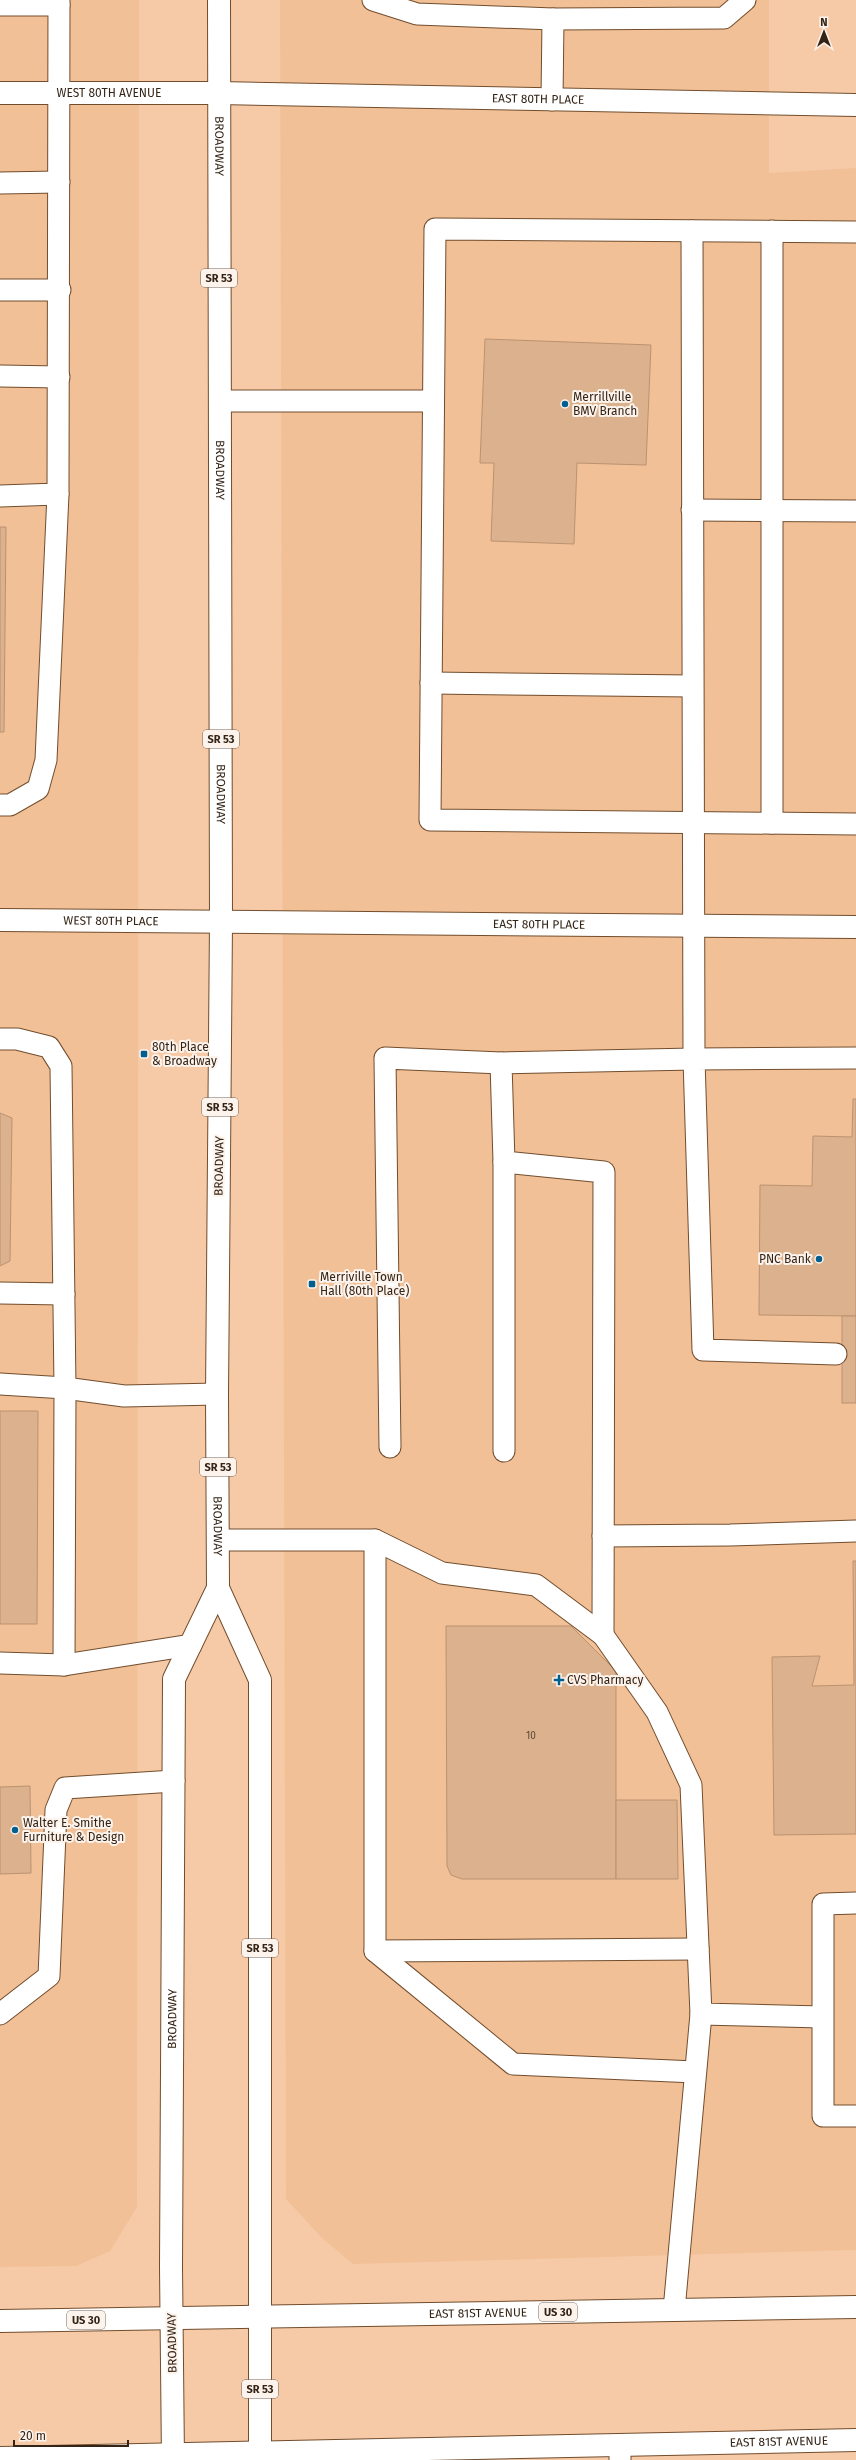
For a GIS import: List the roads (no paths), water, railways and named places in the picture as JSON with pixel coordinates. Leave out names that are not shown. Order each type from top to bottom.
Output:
[{"type":"main road","name":"BROADWAY","points":[[173,2458],[171,2318],[174,1679],[218,1588],[219,1540],[217,1394],[221,922],[218,0]]},
{"type":"main road","name":"WEST 80TH AVENUE","points":[[0,92],[219,94]]},
{"type":"main road","name":"EAST 80TH PLACE","points":[[219,94],[856,105]]},
{"type":"main road","name":"WEST 80TH PLACE","points":[[0,920],[221,922]]},
{"type":"main road","name":"EAST 80TH PLACE","points":[[221,922],[856,927]]},
{"type":"main road","name":"BROADWAY","points":[[218,1588],[260,1680],[260,2457]]},
{"type":"main road","name":"EAST 81ST AVENUE","points":[[171,2318],[856,2307]]},
{"type":"main road","name":"US 30","points":[[0,2321],[171,2318]]},
{"type":"main road","name":"EAST 81ST AVENUE","points":[[0,2458],[173,2458],[620,2453],[856,2440]]},
{"type":"lane","points":[[373,0],[417,14],[553,19],[724,18],[745,0]]},
{"type":"lane","points":[[0,5],[60,3],[58,494],[46,760],[38,789],[10,805],[0,805]]},
{"type":"lane","points":[[552,100],[553,19]]},
{"type":"lane","points":[[0,183],[60,182]]},
{"type":"lane","points":[[856,232],[435,229],[432,401],[430,820],[856,824]]},
{"type":"lane","points":[[692,231],[692,822],[694,1059],[703,1350],[836,1354]]},
{"type":"lane","points":[[772,231],[772,823]]},
{"type":"lane","points":[[0,290],[60,290]]},
{"type":"lane","points":[[0,376],[58,377]]},
{"type":"lane","points":[[220,401],[432,401]]},
{"type":"lane","points":[[0,496],[58,494]]},
{"type":"lane","points":[[692,510],[856,511]]},
{"type":"lane","points":[[431,683],[692,686]]},
{"type":"lane","points":[[0,1039],[16,1038],[48,1047],[61,1066],[65,1388],[64,1665]]},
{"type":"lane","points":[[390,1447],[385,1058],[501,1063],[694,1059],[856,1058]]},
{"type":"lane","points":[[501,1063],[504,1162],[504,1452]]},
{"type":"lane","points":[[504,1162],[604,1172],[603,1635]]},
{"type":"lane","points":[[0,1293],[64,1294]]},
{"type":"lane","points":[[0,1384],[65,1388],[124,1396],[217,1394]]},
{"type":"lane","points":[[603,1536],[730,1535],[856,1531]]},
{"type":"lane","points":[[219,1540],[375,1540],[442,1573],[536,1585],[603,1635],[657,1712],[691,1785],[701,2014],[674,2310]]},
{"type":"lane","points":[[375,1540],[375,1951]]},
{"type":"lane","points":[[0,1663],[64,1665],[191,1645]]},
{"type":"lane","points":[[0,2014],[50,1976],[56,1810],[65,1788],[174,1781]]},
{"type":"lane","points":[[856,1903],[823,1904],[822,2017],[823,2116],[856,2116]]},
{"type":"lane","points":[[375,1951],[698,1949]]},
{"type":"lane","points":[[375,1951],[513,2064],[695,2072]]},
{"type":"lane","points":[[701,2014],[822,2017]]},
{"type":"place","name":"Merrillville BMV Branch","points":[[565,404]]},
{"type":"place","name":"80th Place & Broadway","points":[[144,1054]]},
{"type":"place","name":"PNC Bank","points":[[819,1259]]},
{"type":"place","name":"Merriville Town Hall (80th Place)","points":[[312,1284]]},
{"type":"place","name":"CVS Pharmacy","points":[[559,1680]]},
{"type":"place","name":"Walter E. Smithe Furniture & Design","points":[[15,1830]]}]
